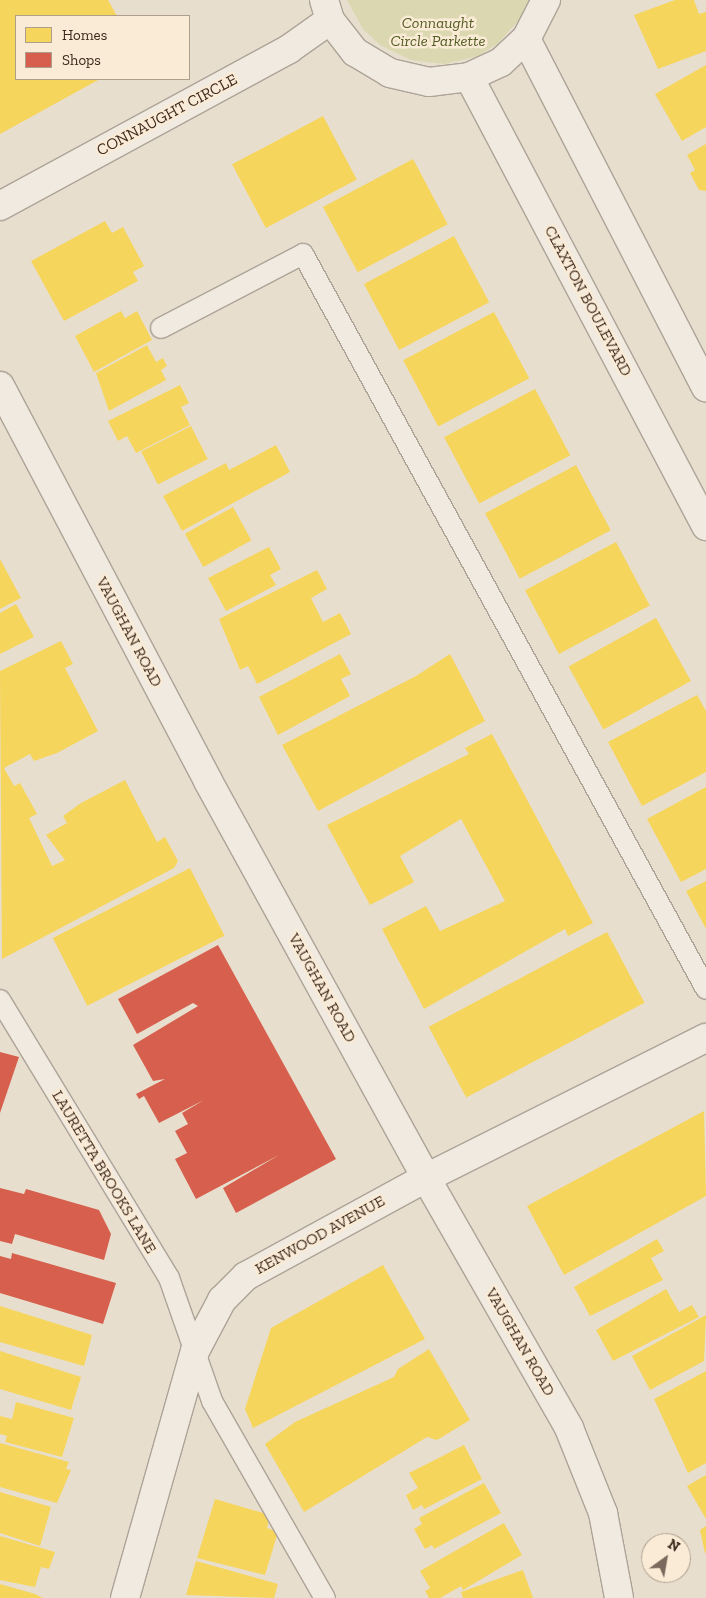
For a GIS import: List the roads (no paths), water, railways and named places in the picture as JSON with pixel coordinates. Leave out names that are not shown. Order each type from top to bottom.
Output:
[{"type":"street","name":"CONNAUGHT CIRCLE","points":[[0,206],[289,49],[327,10],[355,52],[390,73],[429,82],[470,77],[501,62],[526,39],[546,0]]},
{"type":"street","points":[[526,39],[706,387]]},
{"type":"street","name":"CLAXTON BOULEVARD","points":[[470,77],[706,526]]},
{"type":"street","name":"VAUGHAN ROAD","points":[[0,386],[426,1178],[569,1428],[603,1513],[619,1598]]},
{"type":"street","name":"KENWOOD AVENUE","points":[[125,1598],[195,1352],[222,1300],[246,1276],[426,1178],[706,1038]]},
{"type":"lane","points":[[161,328],[304,254],[706,990]]},
{"type":"lane","name":"LAURETTA BROOKS LANE","points":[[0,1000],[169,1278],[212,1401],[325,1598]]},
{"type":"park label","name":"Connaught Circle Parkette","points":[[438,32]]}]
